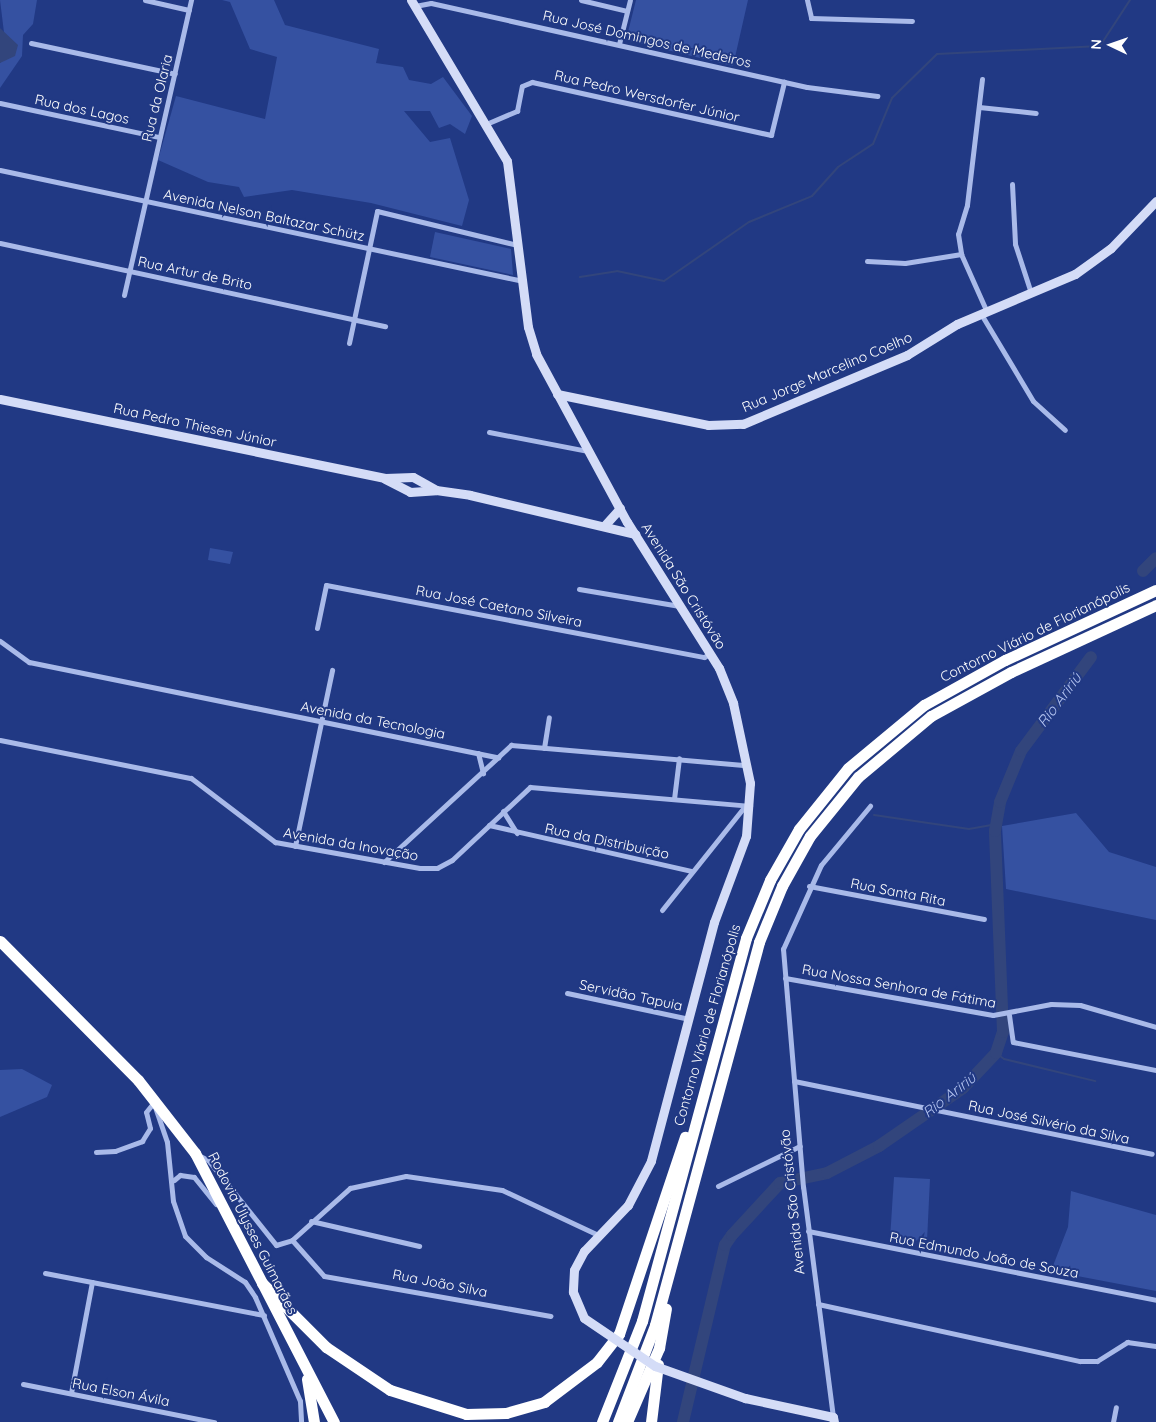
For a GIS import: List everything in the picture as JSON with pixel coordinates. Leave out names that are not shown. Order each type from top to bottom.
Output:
[{"type":"highway","name":"Contorno Viário de Florianópolis","points":[[602,1422],[636,1341],[699,1107],[759,904],[788,845],[835,782],[876,740],[942,694],[1156,590]]},
{"type":"highway","name":"Contorno Viário de Florianópolis","points":[[618,1422],[649,1346],[759,942],[782,886],[821,821],[871,764],[931,716],[1003,676],[1156,605]]},
{"type":"highway","name":"Rodovia Ulysses Guimarães","points":[[0,941],[73,1010],[155,1101],[196,1154],[334,1422]]},
{"type":"highway","points":[[262,1283],[326,1347],[390,1390],[466,1414],[506,1413],[544,1402],[598,1362],[619,1334],[670,1178],[699,1107]]},
{"type":"highway","points":[[650,1422],[659,1348],[676,1245]]},
{"type":"highway","points":[[627,1422],[659,1348]]},
{"type":"highway","points":[[306,1370],[314,1422]]},
{"type":"main road","name":"Avenida São Cristóvão","points":[[413,3],[486,124],[513,179],[523,281],[536,354],[635,534],[711,654],[733,703],[747,765],[748,806],[746,836],[717,914],[690,1019],[647,1171],[628,1205],[584,1251],[573,1278],[575,1299],[584,1318],[655,1366],[745,1398],[833,1419]]},
{"type":"main road","name":"Rua Jorge Marcelino Coelho","points":[[557,394],[708,425],[734,425],[907,355],[983,312],[1031,294],[1098,259],[1156,201]]},
{"type":"main road","name":"Rua Pedro Thiesen Júnior","points":[[0,399],[385,478],[405,476],[424,481],[436,490]]},
{"type":"main road","points":[[402,488],[405,476]]},
{"type":"main road","name":"Rua Pedro Thiesen Júnior","points":[[385,478],[402,488],[423,492],[436,490],[635,534]]},
{"type":"main road","points":[[423,492],[424,481]]},
{"type":"main road","points":[[604,526],[620,508]]},
{"type":"street","points":[[145,0],[189,10]]},
{"type":"street","name":"Rua da Olaria","points":[[124,294],[191,0]]},
{"type":"street","points":[[581,0],[627,11]]},
{"type":"street","points":[[619,44],[630,0]]},
{"type":"street","points":[[807,0],[811,18],[912,21]]},
{"type":"street","name":"Rua José Domingos de Medeiros","points":[[413,3],[431,3],[784,82],[876,96]]},
{"type":"street","points":[[31,43],[175,74]]},
{"type":"street","points":[[982,79],[967,205],[958,228],[961,254],[983,312],[1033,402],[1065,430]]},
{"type":"street","name":"Rua Pedro Wersdorfer Júnior","points":[[486,124],[517,111],[522,86],[532,82],[771,135],[784,82]]},
{"type":"street","name":"Rua dos Lagos","points":[[0,103],[159,137]]},
{"type":"street","points":[[979,107],[1036,113]]},
{"type":"street","name":"Avenida Nelson Baltazar Schütz","points":[[0,170],[523,281]]},
{"type":"street","points":[[1012,184],[1015,244],[1031,294]]},
{"type":"street","points":[[349,343],[377,211],[519,245]]},
{"type":"street","name":"Rua Artur de Brito","points":[[0,243],[385,326]]},
{"type":"street","points":[[867,261],[905,263],[961,254]]},
{"type":"street","points":[[489,432],[588,451]]},
{"type":"street","name":"Rua José Caetano Silveira","points":[[317,628],[326,585],[704,657],[711,654]]},
{"type":"street","points":[[579,589],[680,606]]},
{"type":"street","name":"Avenida da Tecnologia","points":[[0,641],[29,662],[498,757]]},
{"type":"street","points":[[294,846],[332,670]]},
{"type":"street","points":[[544,748],[549,717]]},
{"type":"street","name":"Avenida da Inovação","points":[[0,740],[190,778],[275,842],[384,862],[437,868],[533,786],[748,806]]},
{"type":"street","points":[[384,862],[481,777],[508,746],[679,758],[747,765]]},
{"type":"street","points":[[478,753],[484,770]]},
{"type":"street","points":[[481,777],[490,755]]},
{"type":"street","points":[[674,799],[679,758]]},
{"type":"street","points":[[662,910],[691,871],[748,806]]},
{"type":"street","name":"Avenida São Cristóvão","points":[[833,1419],[803,1187],[784,978],[785,940],[809,886],[870,806]]},
{"type":"street","points":[[503,811],[517,833]]},
{"type":"street","name":"Rua da Distribuição","points":[[489,825],[517,833],[691,871]]},
{"type":"street","name":"Rua Santa Rita","points":[[809,886],[984,920]]},
{"type":"street","name":"Rua Nossa Senhora de Fátima","points":[[784,978],[993,1014],[1007,1015],[1062,1003],[1156,1027]]},
{"type":"street","name":"Servidão Tapuia","points":[[567,994],[690,1019]]},
{"type":"street","points":[[1007,1015],[1013,1042],[1156,1070]]},
{"type":"street","name":"Rua José Silvério da Silva","points":[[794,1081],[1152,1154]]},
{"type":"street","points":[[96,1152],[115,1151],[142,1141],[150,1128],[146,1112],[155,1101]]},
{"type":"street","points":[[155,1101],[174,1180],[173,1200],[185,1236],[206,1257],[245,1282],[264,1315],[300,1401],[302,1422]]},
{"type":"street","points":[[718,1186],[800,1146]]},
{"type":"street","points":[[196,1154],[208,1160],[273,1242],[292,1240],[311,1221],[356,1185],[406,1176],[502,1190],[600,1236]]},
{"type":"street","points":[[174,1180],[180,1175],[194,1177],[225,1208]]},
{"type":"street","points":[[311,1221],[419,1246]]},
{"type":"street","name":"Rua Edmundo João de Souza","points":[[808,1231],[1156,1300]]},
{"type":"street","name":"Rua João Silva","points":[[292,1240],[324,1276],[550,1316]]},
{"type":"street","points":[[45,1273],[264,1315]]},
{"type":"street","points":[[70,1393],[92,1282]]},
{"type":"street","points":[[818,1304],[1080,1361],[1097,1361],[1127,1342],[1156,1346]]},
{"type":"street","name":"Rua Elson Ávila","points":[[23,1384],[214,1422]]},
{"type":"street","points":[[1113,1422],[1116,1408]]},
{"type":"shaded area","points":[[0,0],[37,0],[33,24],[23,35],[22,56],[0,88],[0,63],[7,57]]},
{"type":"shaded area","points":[[222,0],[274,0],[285,25],[379,49],[376,63],[403,67],[409,80],[431,84],[443,77],[472,116],[465,134],[450,124],[439,128],[430,111],[404,111],[430,142],[450,138],[469,200],[462,226],[371,203],[292,190],[244,197],[239,187],[208,182],[158,160],[176,96],[265,119],[277,57],[250,49],[230,2]]},
{"type":"shaded area","points":[[636,0],[748,0],[733,66],[626,40]]},
{"type":"shaded area","points":[[0,28],[18,45],[15,56],[0,63]]},
{"type":"shaded area","points":[[435,232],[511,249],[513,275],[430,257]]},
{"type":"shaded area","points":[[210,548],[233,552],[230,564],[208,560]]},
{"type":"shaded area","points":[[1076,813],[1109,852],[1156,867],[1156,920],[1006,889],[1002,826]]},
{"type":"shaded area","points":[[22,1069],[52,1085],[47,1097],[0,1117],[0,1070]]},
{"type":"shaded area","points":[[894,1177],[930,1179],[927,1241],[890,1239]]},
{"type":"shaded area","points":[[1071,1191],[1156,1215],[1156,1291],[1051,1271],[1068,1227]]},
{"type":"waterway","points":[[580,277],[617,271],[664,281],[749,222],[812,196],[838,167],[873,144],[892,98],[937,54],[1100,46],[1130,0]]},
{"type":"waterway","name":"Rio Aririú","points":[[1143,571],[1156,558]]},
{"type":"waterway","name":"Rio Aririú","points":[[683,1422],[725,1245],[732,1235],[780,1183],[827,1173],[879,1146],[963,1088],[996,1053],[1003,1032],[995,831],[1000,802],[1021,751],[1091,657]]},
{"type":"waterway","points":[[874,815],[969,829],[996,824]]},
{"type":"waterway","points":[[996,1053],[1004,1059],[1095,1081]]}]
